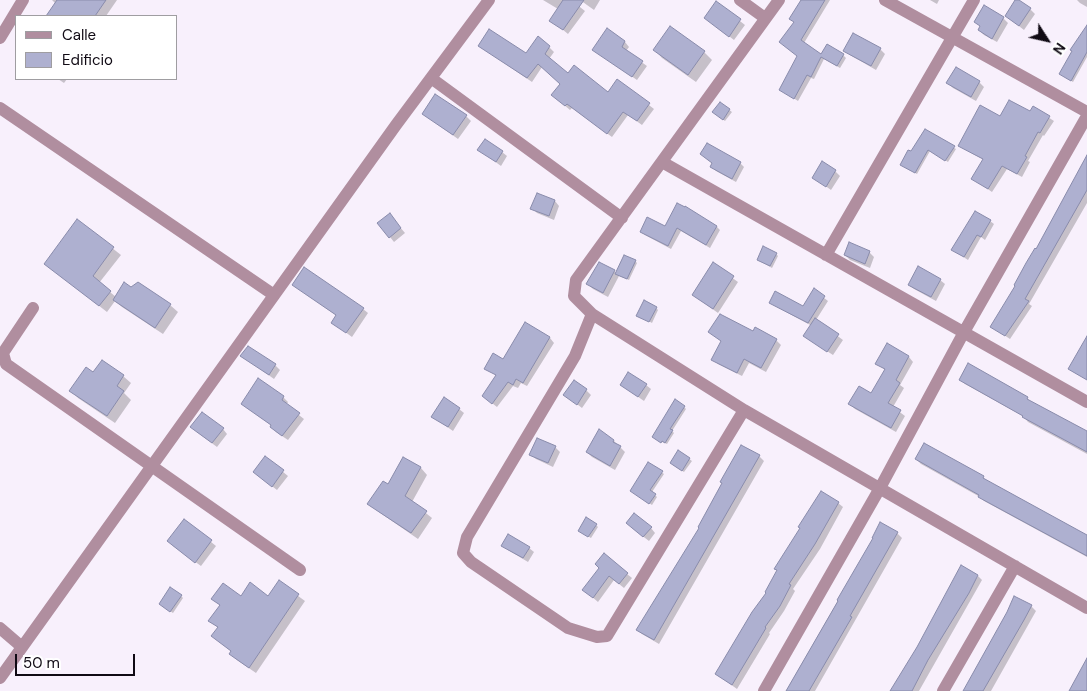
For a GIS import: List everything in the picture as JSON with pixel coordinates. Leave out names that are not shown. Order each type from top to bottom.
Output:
[{"type":"street","points":[[0,38],[24,0]]},
{"type":"street","points":[[0,678],[274,295],[489,0]]},
{"type":"street","points":[[740,0],[765,18]]},
{"type":"street","points":[[778,0],[576,280],[574,296],[592,314],[744,410],[1087,608]]},
{"type":"street","points":[[885,0],[1087,112]]},
{"type":"street","points":[[826,255],[974,0]]},
{"type":"street","points":[[431,78],[622,218]]},
{"type":"street","points":[[0,108],[274,295]]},
{"type":"street","points":[[764,691],[880,488],[964,332],[1087,116]]},
{"type":"street","points":[[662,162],[1087,402]]},
{"type":"street","points":[[33,308],[3,353],[6,364],[300,570]]},
{"type":"street","points":[[592,314],[575,356],[467,537],[464,553],[471,562],[568,628],[597,637],[607,636],[744,410]]},
{"type":"street","points":[[943,691],[1015,566]]},
{"type":"street","points":[[0,628],[22,647]]},
{"type":"building","points":[[57,0],[106,0],[96,15],[47,15]]},
{"type":"building","points":[[563,0],[584,0],[563,30],[549,21]]},
{"type":"building","points":[[801,0],[825,0],[801,40],[821,54],[827,44],[844,54],[837,66],[821,57],[811,77],[807,75],[794,99],[779,90],[797,56],[779,42],[794,22],[789,19]]},
{"type":"building","points":[[1015,0],[1019,0],[1031,8],[1019,26],[1005,16]]},
{"type":"building","points":[[716,1],[741,19],[729,37],[704,18]]},
{"type":"building","points":[[984,5],[1004,17],[992,39],[978,30],[980,26],[974,22]]},
{"type":"building","points":[[1087,25],[1087,52],[1071,81],[1059,74],[1072,51],[1070,50]]},
{"type":"building","points":[[670,26],[705,51],[688,75],[653,50]]},
{"type":"building","points":[[607,28],[625,41],[622,47],[643,61],[632,77],[592,50]]},
{"type":"building","points":[[489,29],[526,53],[538,36],[550,46],[545,54],[568,73],[574,65],[608,92],[617,79],[650,103],[637,121],[623,112],[607,134],[567,104],[565,106],[551,95],[560,84],[538,64],[527,78],[478,46]]},
{"type":"building","points":[[853,33],[881,48],[871,66],[843,51]]},
{"type":"building","points":[[956,67],[980,81],[971,97],[946,83]]},
{"type":"building","points":[[435,94],[467,115],[453,135],[422,114]]},
{"type":"building","points":[[1009,100],[1030,111],[1033,106],[1050,116],[1040,133],[1038,132],[1017,174],[1002,166],[988,189],[971,179],[983,159],[958,146],[980,105],[1000,116]]},
{"type":"building","points":[[720,102],[730,109],[723,120],[712,112]]},
{"type":"building","points":[[925,129],[955,146],[945,161],[928,150],[915,173],[900,165],[908,150],[911,151]]},
{"type":"building","points":[[485,139],[503,151],[496,162],[477,150]]},
{"type":"building","points":[[707,143],[741,162],[732,179],[710,167],[712,163],[700,154]]},
{"type":"building","points":[[1087,155],[1087,190],[1025,299],[1029,301],[1005,336],[990,327],[1015,286],[1026,263],[1036,249]]},
{"type":"building","points":[[822,161],[836,170],[826,187],[812,178]]},
{"type":"building","points":[[537,193],[555,200],[549,216],[530,209]]},
{"type":"building","points":[[677,203],[717,226],[706,245],[677,228],[668,246],[640,232],[647,217],[665,226]]},
{"type":"building","points":[[975,211],[991,220],[981,237],[977,235],[964,257],[951,250]]},
{"type":"building","points":[[390,213],[401,228],[389,238],[377,223]]},
{"type":"building","points":[[77,219],[114,247],[93,276],[111,291],[99,306],[44,264]]},
{"type":"building","points":[[849,242],[870,251],[865,264],[844,255]]},
{"type":"building","points":[[763,246],[777,253],[770,266],[757,260]]},
{"type":"building","points":[[624,255],[636,260],[627,279],[615,274]]},
{"type":"building","points":[[599,262],[615,270],[603,293],[586,284]]},
{"type":"building","points":[[713,262],[734,276],[713,309],[692,295]]},
{"type":"building","points":[[918,266],[941,279],[931,297],[908,285]]},
{"type":"building","points":[[304,267],[364,308],[346,333],[331,323],[336,315],[292,285]]},
{"type":"building","points":[[124,282],[131,287],[138,282],[171,304],[155,328],[113,300]]},
{"type":"building","points":[[814,288],[825,296],[808,323],[769,303],[775,291],[803,306]]},
{"type":"building","points":[[644,300],[657,307],[649,322],[636,316]]},
{"type":"building","points":[[720,314],[753,331],[755,327],[777,339],[761,368],[744,359],[737,373],[711,360],[721,341],[708,332]]},
{"type":"building","points":[[815,318],[839,334],[827,352],[803,336]]},
{"type":"building","points":[[525,322],[550,337],[523,383],[516,379],[513,385],[508,382],[492,404],[482,396],[496,375],[484,369],[493,353],[503,359]]},
{"type":"building","points":[[1087,336],[1087,380],[1068,369]]},
{"type":"building","points":[[887,343],[909,356],[896,380],[900,383],[888,403],[901,410],[891,428],[848,404],[859,386],[871,393],[885,369],[875,364]]},
{"type":"building","points":[[248,346],[276,364],[269,375],[240,356]]},
{"type":"building","points":[[102,360],[124,375],[117,386],[124,391],[107,416],[69,391],[86,367],[93,372]]},
{"type":"building","points":[[968,363],[1028,397],[1027,399],[1087,431],[1087,452],[959,380]]},
{"type":"building","points":[[628,372],[647,384],[638,397],[620,385]]},
{"type":"building","points":[[258,378],[284,396],[282,400],[300,413],[282,436],[270,427],[271,425],[241,404]]},
{"type":"building","points":[[574,380],[587,389],[577,405],[563,395]]},
{"type":"building","points":[[444,397],[460,408],[448,427],[431,417]]},
{"type":"building","points":[[675,399],[685,406],[670,429],[673,430],[665,443],[662,441],[661,443],[652,437]]},
{"type":"building","points":[[202,412],[224,428],[212,443],[190,427]]},
{"type":"building","points":[[599,429],[614,440],[613,442],[621,446],[610,466],[586,452]]},
{"type":"building","points":[[537,438],[556,446],[548,463],[529,455]]},
{"type":"building","points":[[924,443],[1087,535],[1087,556],[978,497],[979,495],[915,459]]},
{"type":"building","points":[[741,445],[760,455],[654,640],[636,630],[699,528],[722,483],[720,482]]},
{"type":"building","points":[[678,450],[690,458],[682,471],[670,463]]},
{"type":"building","points":[[265,456],[284,470],[272,487],[253,472]]},
{"type":"building","points":[[403,457],[421,467],[405,496],[427,511],[411,533],[367,504],[383,481],[388,484]]},
{"type":"building","points":[[648,462],[663,471],[650,490],[656,494],[649,504],[630,491]]},
{"type":"building","points":[[821,491],[839,502],[789,584],[791,585],[780,606],[765,627],[732,685],[715,674],[752,612],[766,593],[777,570],[774,569]]},
{"type":"building","points":[[634,513],[652,527],[643,537],[626,523]]},
{"type":"building","points":[[586,517],[597,524],[588,537],[578,531]]},
{"type":"building","points":[[184,519],[212,540],[195,563],[167,541]]},
{"type":"building","points":[[880,522],[898,532],[850,616],[852,617],[809,691],[786,691],[838,601]]},
{"type":"building","points":[[508,534],[530,547],[523,558],[501,546]]},
{"type":"building","points":[[604,553],[628,573],[619,584],[609,576],[593,598],[582,590],[599,568],[595,564]]},
{"type":"building","points":[[961,565],[978,575],[969,593],[928,660],[912,691],[890,691],[917,647]]},
{"type":"building","points":[[279,580],[299,594],[249,668],[229,654],[231,651],[211,636],[218,627],[208,621],[220,605],[211,599],[223,583],[241,596],[250,582],[268,596]]},
{"type":"building","points":[[170,587],[182,595],[170,612],[159,604]]},
{"type":"building","points":[[1014,596],[1032,605],[1024,620],[983,691],[963,691],[1007,612]]},
{"type":"building","points":[[1087,658],[1087,691],[1069,691]]}]
